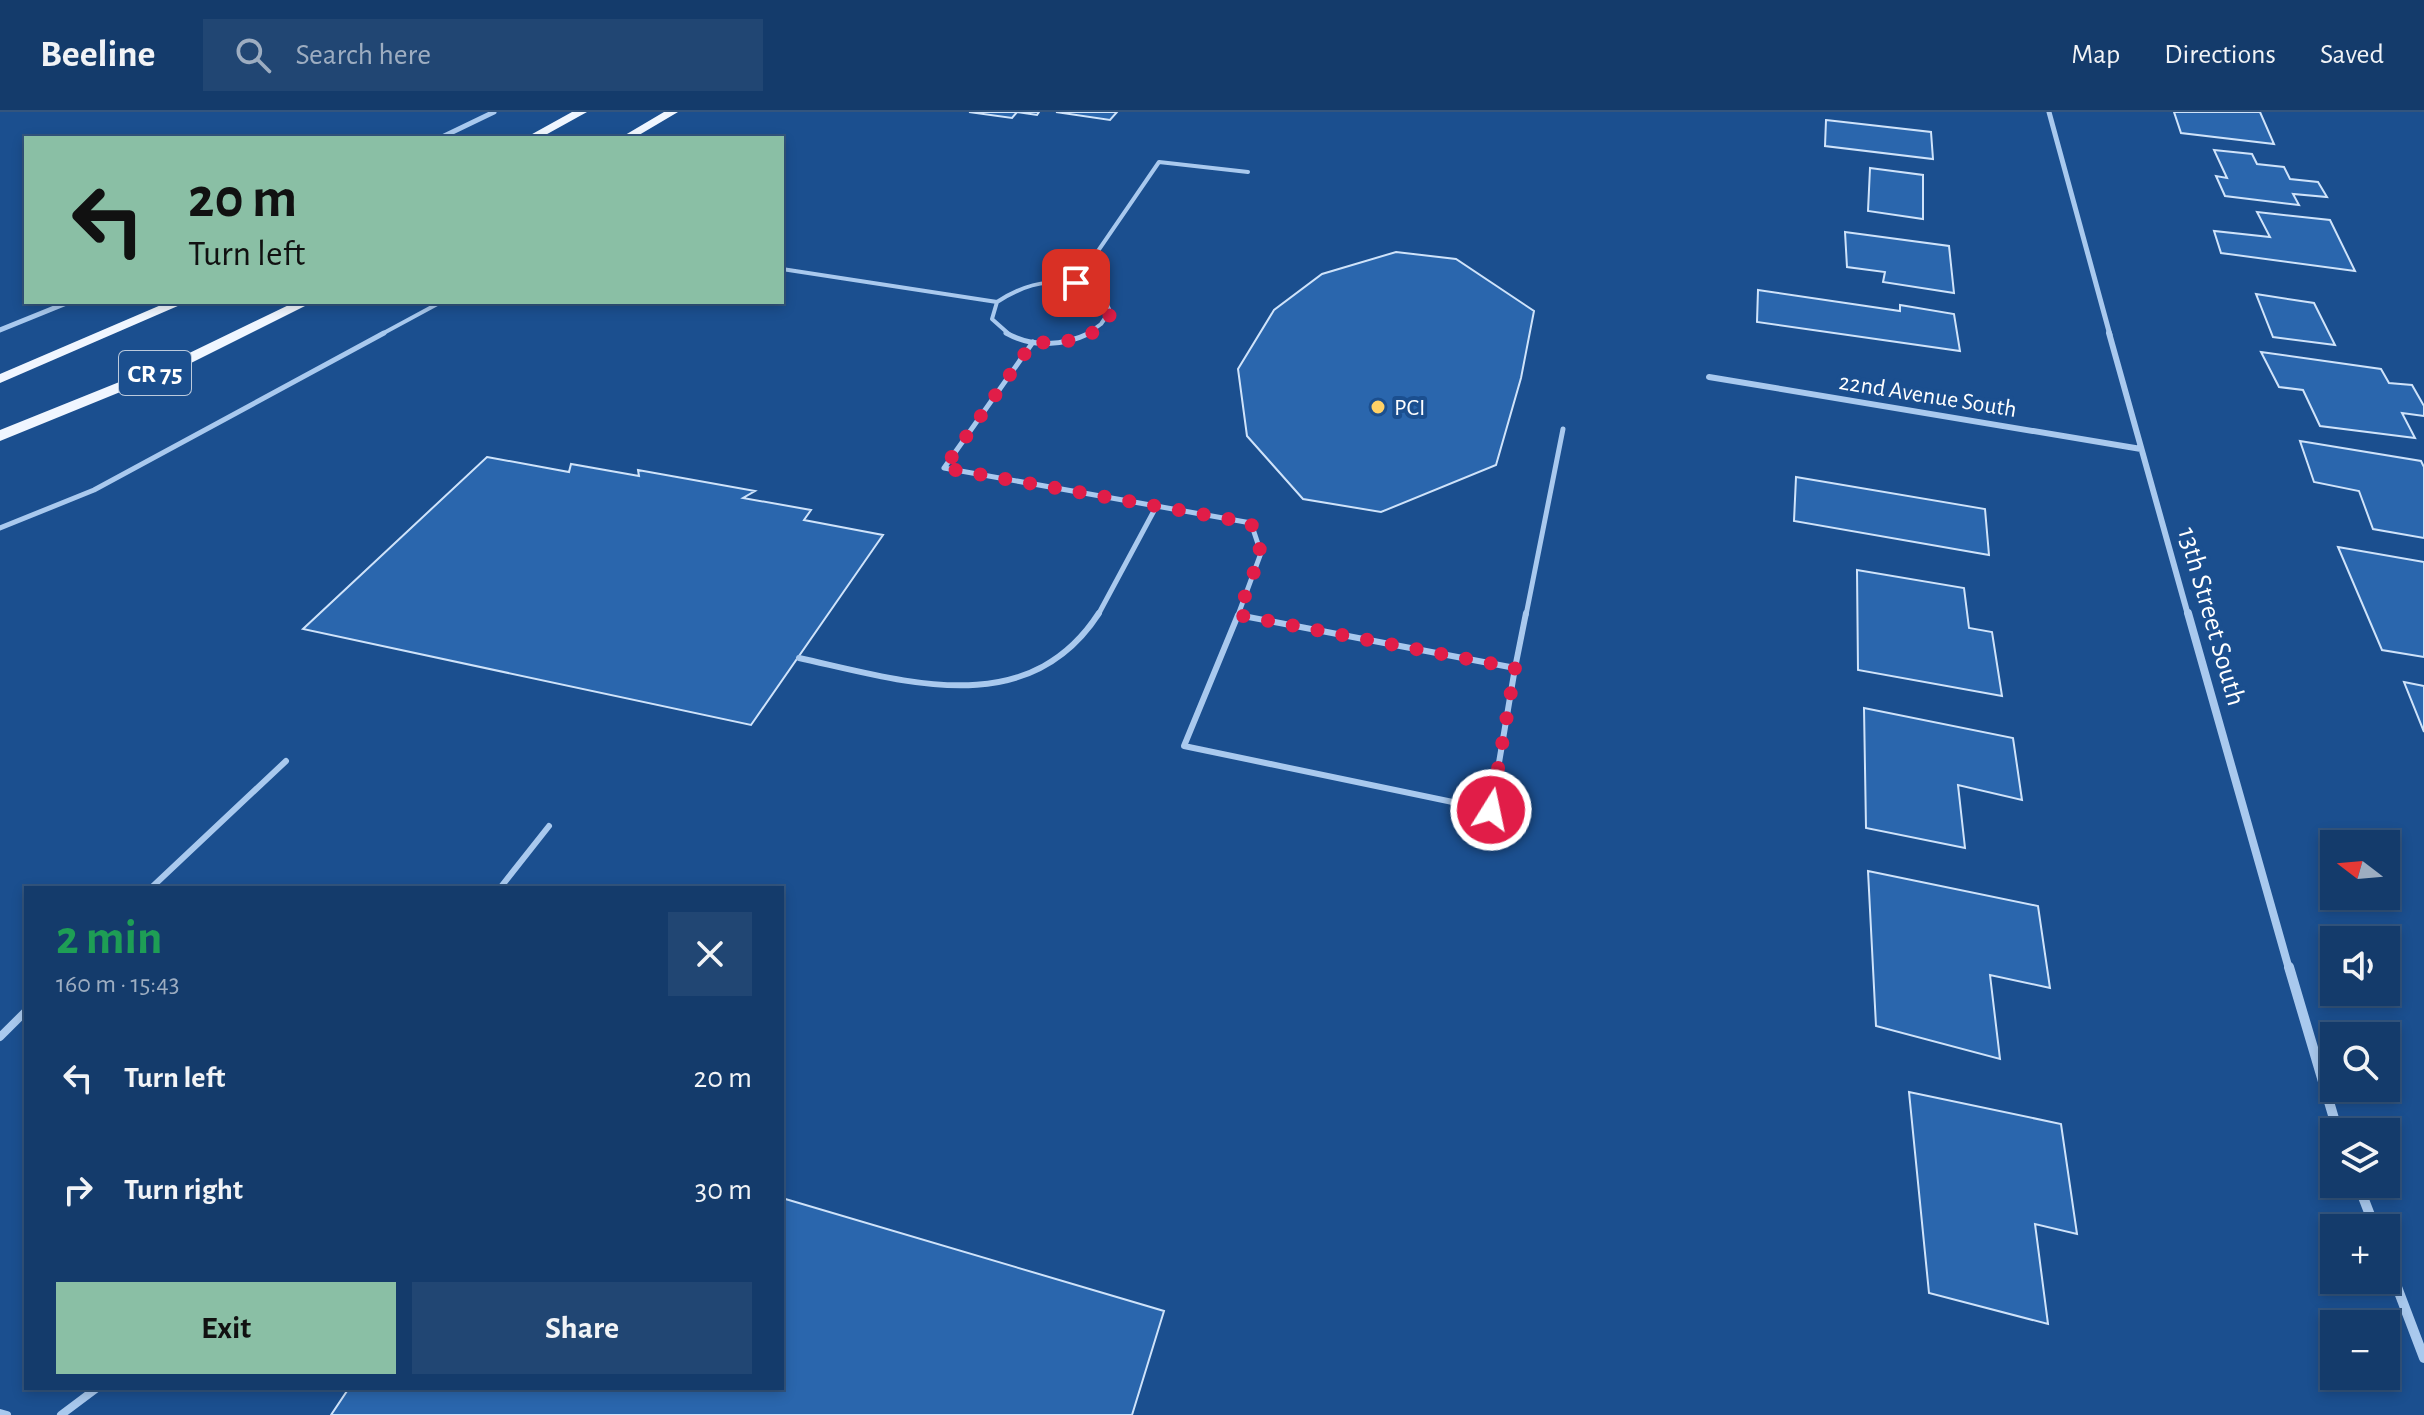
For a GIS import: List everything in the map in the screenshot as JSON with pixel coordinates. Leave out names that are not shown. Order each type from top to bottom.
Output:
[{"type":"main road","points":[[535,136],[581,112]]},
{"type":"main road","points":[[630,136],[672,112]]},
{"type":"main road","name":"CR 75","points":[[0,379],[175,304]]},
{"type":"main road","name":"CR 75","points":[[0,436],[184,361],[302,304]]},
{"type":"street","points":[[444,136],[494,112]]},
{"type":"street","name":"13th Street South","points":[[2049,112],[2141,449],[2333,1118]]},
{"type":"street","points":[[0,330],[64,304]]},
{"type":"street","name":"22nd Avenue South","points":[[1709,377],[2141,449]]},
{"type":"street","points":[[2400,1294],[2424,1358]]},
{"type":"lane","points":[[1076,283],[1159,162],[1248,172]]},
{"type":"lane","points":[[784,269],[997,302],[1030,284],[1076,283],[1102,294],[1110,311],[1107,320],[1085,336],[1069,341],[1033,342],[1017,339],[996,327],[992,319],[997,302]]},
{"type":"lane","points":[[0,528],[94,490],[437,304]]},
{"type":"lane","points":[[1033,342],[944,468],[1251,523],[1261,553],[1184,746],[1491,810],[1515,668],[1563,429]]},
{"type":"lane","points":[[799,658],[933,686],[994,686],[1027,677],[1057,659],[1082,638],[1097,617],[1156,507]]},
{"type":"lane","points":[[1238,615],[1515,668]]},
{"type":"lane","points":[[153,886],[286,761]]},
{"type":"lane","points":[[502,886],[549,826]]},
{"type":"lane","points":[[0,1037],[24,1013]]},
{"type":"lane","points":[[61,1415],[94,1390]]},
{"type":"lane","points":[[0,1413],[7,1415]]},
{"type":"building","points":[[969,112],[1017,112],[1012,118]]},
{"type":"building","points":[[1056,112],[1117,112],[1110,120]]},
{"type":"building","points":[[2174,112],[2260,112],[2274,144],[2181,133]]},
{"type":"building","points":[[1826,120],[1931,132],[1933,159],[1825,146]]},
{"type":"building","points":[[2214,150],[2252,154],[2257,164],[2284,167],[2290,179],[2318,182],[2327,197],[2293,194],[2299,205],[2225,196],[2216,176],[2227,178]]},
{"type":"building","points":[[1870,168],[1923,175],[1923,219],[1868,211]]},
{"type":"building","points":[[2257,212],[2330,220],[2355,271],[2221,253],[2214,231],[2270,237]]},
{"type":"building","points":[[1845,232],[1949,246],[1954,293],[1883,282],[1885,272],[1847,267]]},
{"type":"building","name":"PCI","points":[[1396,252],[1456,259],[1534,311],[1521,378],[1496,465],[1381,512],[1303,499],[1247,436],[1238,369],[1274,310],[1322,274]]},
{"type":"building","points":[[1758,290],[1900,311],[1900,305],[1954,314],[1960,351],[1757,322]]},
{"type":"building","points":[[2256,294],[2314,303],[2335,345],[2273,337]]},
{"type":"building","points":[[2261,352],[2381,369],[2389,383],[2412,385],[2424,406],[2424,416],[2402,413],[2415,438],[2320,426],[2303,390],[2279,387]]},
{"type":"building","points":[[2300,441],[2421,461],[2424,467],[2424,538],[2373,529],[2359,491],[2314,482]]},
{"type":"building","points":[[487,457],[569,472],[571,464],[639,476],[638,470],[755,491],[743,498],[811,510],[804,520],[883,535],[751,725],[303,629]]},
{"type":"building","points":[[1796,477],[1985,509],[1989,555],[1794,521]]},
{"type":"building","points":[[2338,547],[2424,562],[2424,657],[2382,650]]},
{"type":"building","points":[[1857,570],[1964,588],[1969,628],[1992,632],[2002,696],[1858,670]]},
{"type":"building","points":[[2404,682],[2424,686],[2424,732]]},
{"type":"building","points":[[1864,708],[2013,738],[2022,800],[1958,785],[1965,848],[1866,828]]},
{"type":"building","points":[[1868,871],[2038,906],[2050,988],[1990,975],[2000,1059],[1876,1026]]},
{"type":"building","points":[[1909,1092],[2061,1124],[2077,1234],[2035,1224],[2048,1324],[1929,1293]]},
{"type":"building","points":[[784,1199],[1164,1311],[1132,1415],[331,1415],[348,1390],[784,1390]]},
{"type":"place","name":"PCI","points":[[1378,407]]},
{"type":"route","points":[[1076,283],[1102,294],[1110,311],[1107,320],[1099,329],[1069,341],[1033,342],[944,468],[1251,523],[1261,553],[1238,615],[1515,668],[1491,810]]}]
